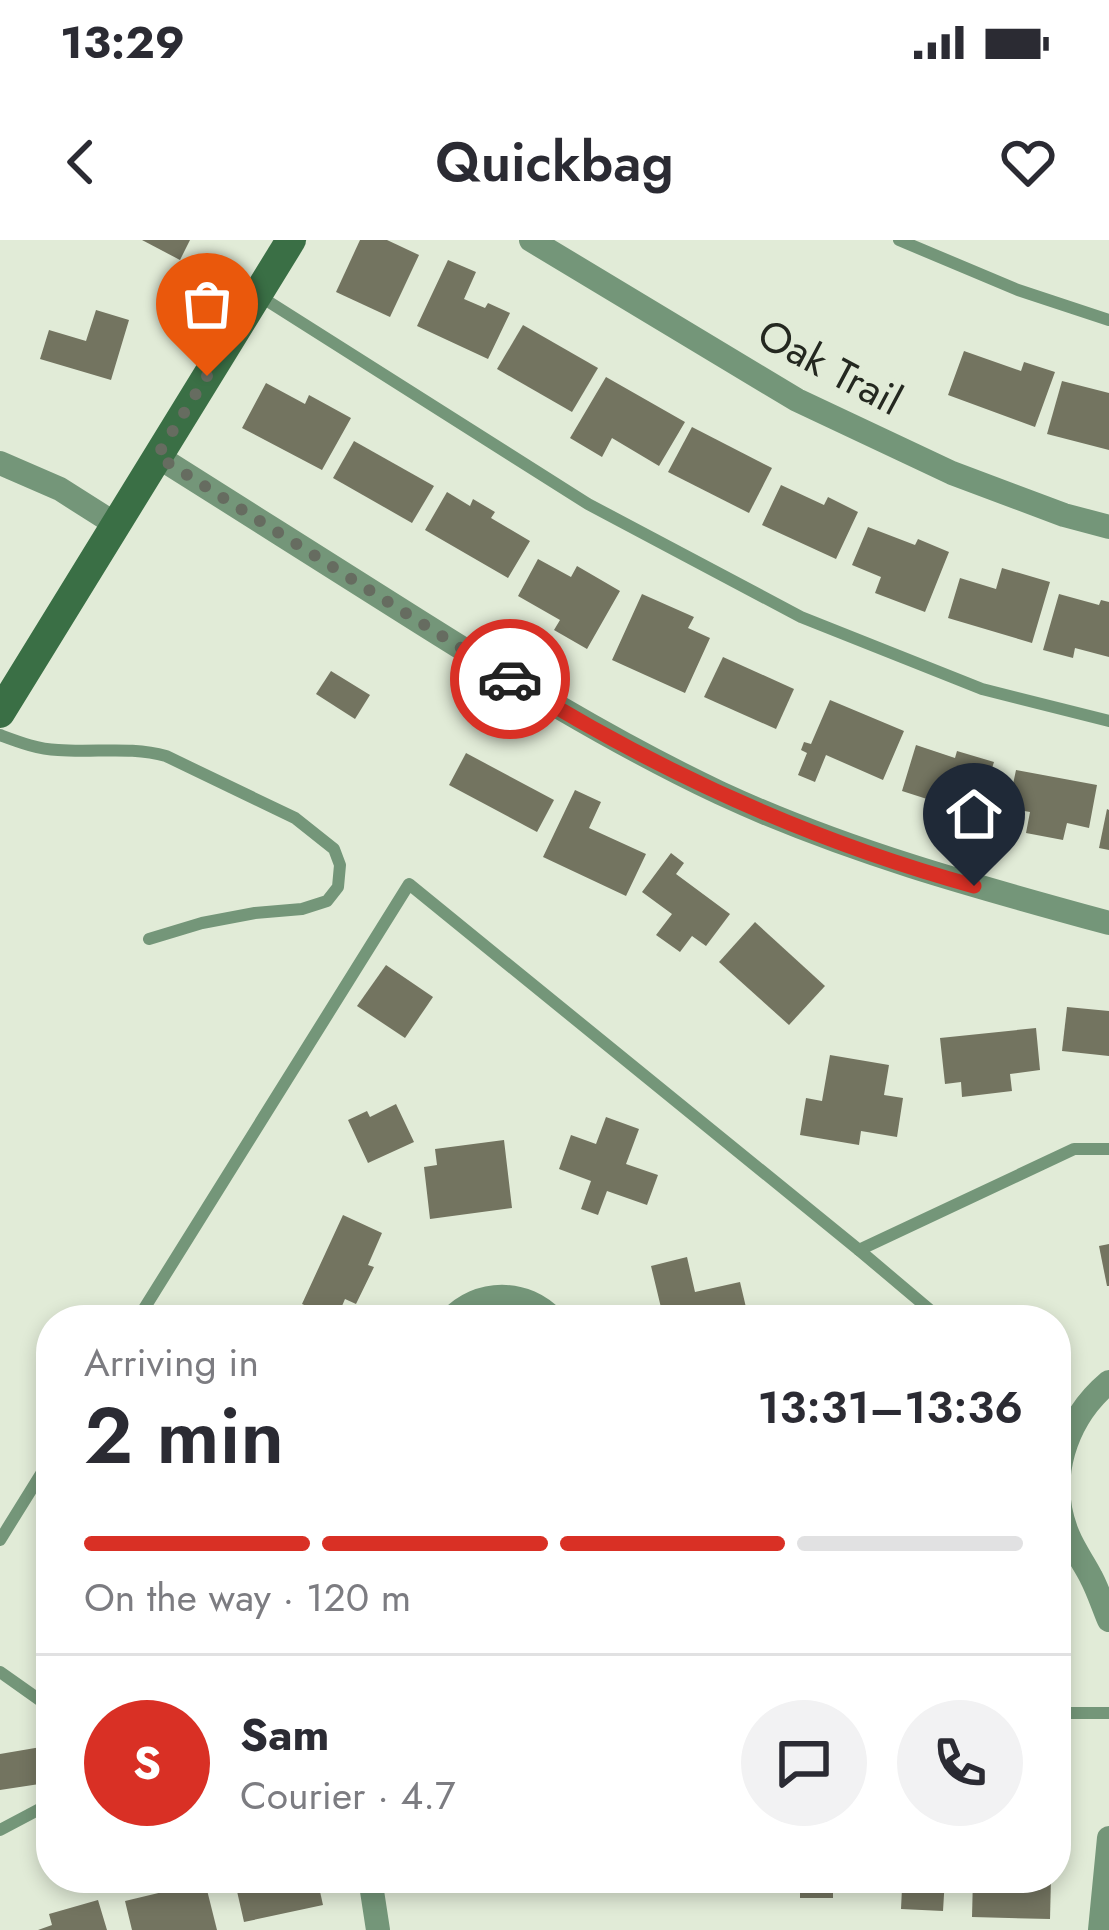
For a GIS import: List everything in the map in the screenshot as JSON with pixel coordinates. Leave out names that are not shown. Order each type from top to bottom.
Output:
[{"type":"street","points":[[1,714],[291,240]]},
{"type":"street","name":"Oak Trail","points":[[531,240],[797,400],[952,473],[1109,527]]},
{"type":"street","points":[[157,456],[621,744],[831,839],[929,873],[1109,923]]},
{"type":"street","points":[[0,463],[60,489],[115,524]]},
{"type":"street","points":[[469,1305],[493,1295],[538,1305]]},
{"type":"street","points":[[1071,1431],[1094,1395],[1109,1382]]},
{"type":"street","points":[[1071,1541],[1109,1620]]},
{"type":"street","points":[[1100,1930],[1109,1838]]},
{"type":"street","points":[[372,1893],[378,1930]]},
{"type":"lane","points":[[899,240],[1018,290],[1109,320]]},
{"type":"lane","points":[[257,295],[588,504],[801,617],[982,689],[1109,721]]},
{"type":"lane","points":[[1,714],[30,746],[148,751],[166,756],[295,818],[334,849],[340,865],[338,887],[327,901],[202,923],[149,939]]},
{"type":"lane","points":[[146,1305],[409,884],[924,1305]]},
{"type":"lane","points":[[859,1250],[1074,1149],[1109,1149]]},
{"type":"lane","points":[[0,1540],[36,1482]]},
{"type":"lane","points":[[0,1672],[36,1697]]},
{"type":"lane","points":[[1071,1713],[1109,1713]]},
{"type":"lane","points":[[0,1830],[36,1811]]},
{"type":"building","points":[[142,240],[190,240],[180,260]]},
{"type":"building","points":[[360,240],[387,240],[419,255],[390,317],[336,292]]},
{"type":"building","points":[[448,260],[476,272],[464,299],[510,313],[488,359],[417,326]]},
{"type":"building","points":[[96,310],[129,320],[111,380],[40,359],[49,330],[86,341]]},
{"type":"building","points":[[523,325],[598,368],[572,412],[497,369]]},
{"type":"building","points":[[964,351],[1021,371],[1024,362],[1055,372],[1035,427],[948,395]]},
{"type":"building","points":[[606,377],[685,422],[659,466],[612,438],[602,457],[570,438]]},
{"type":"building","points":[[1062,381],[1109,393],[1109,450],[1047,434]]},
{"type":"building","points":[[266,383],[305,404],[309,395],[351,418],[322,470],[242,428]]},
{"type":"building","points":[[692,427],[772,468],[749,513],[668,472]]},
{"type":"building","points":[[354,441],[434,486],[412,523],[333,478]]},
{"type":"building","points":[[781,485],[824,505],[828,497],[858,512],[836,559],[762,525]]},
{"type":"building","points":[[447,492],[470,506],[473,499],[495,512],[491,518],[530,541],[508,578],[425,530]]},
{"type":"building","points":[[868,527],[949,552],[925,612],[875,593],[881,577],[852,565]]},
{"type":"building","points":[[538,559],[571,577],[577,566],[620,591],[587,649],[554,630],[560,620],[518,596]]},
{"type":"building","points":[[1002,568],[1050,582],[1032,643],[948,618],[960,578],[996,589]]},
{"type":"building","points":[[642,594],[694,617],[688,628],[710,638],[685,693],[612,660]]},
{"type":"building","points":[[1059,594],[1099,605],[1101,600],[1109,602],[1109,657],[1075,648],[1073,658],[1043,650]]},
{"type":"building","points":[[723,657],[794,689],[776,729],[704,697]]},
{"type":"building","points":[[331,671],[370,695],[355,719],[316,694]]},
{"type":"building","points":[[830,700],[904,731],[883,780],[826,755],[815,782],[798,775],[807,753],[801,750],[804,742],[811,744]]},
{"type":"building","points":[[916,745],[955,758],[957,751],[994,762],[977,815],[902,791]]},
{"type":"building","points":[[466,753],[554,800],[537,832],[449,785]]},
{"type":"building","points":[[1016,770],[1097,785],[1089,828],[1067,823],[1063,840],[1026,833],[1030,812],[1008,808]]},
{"type":"building","points":[[575,790],[601,802],[589,828],[646,854],[626,896],[543,857]]},
{"type":"building","points":[[1109,810],[1109,850],[1099,848]]},
{"type":"building","points":[[671,853],[684,863],[676,874],[730,914],[706,946],[692,936],[680,952],[656,935],[672,914],[642,892]]},
{"type":"building","points":[[755,922],[825,986],[789,1025],[719,962]]},
{"type":"building","points":[[386,965],[433,997],[405,1038],[357,1006]]},
{"type":"building","points":[[1067,1007],[1109,1011],[1109,1056],[1062,1051]]},
{"type":"building","points":[[1036,1028],[1040,1070],[1010,1074],[1012,1091],[962,1097],[961,1082],[945,1084],[940,1038]]},
{"type":"building","points":[[830,1055],[889,1065],[884,1095],[903,1098],[897,1137],[861,1131],[859,1145],[800,1135],[806,1098],[822,1101]]},
{"type":"building","points":[[396,1104],[414,1142],[368,1163],[348,1120],[367,1111],[370,1117]]},
{"type":"building","points":[[606,1117],[639,1129],[626,1164],[658,1175],[647,1205],[607,1191],[598,1215],[581,1209],[591,1181],[559,1169],[571,1135],[596,1144]]},
{"type":"building","points":[[504,1140],[512,1208],[430,1219],[424,1167],[437,1165],[435,1149]]},
{"type":"building","points":[[343,1215],[382,1233],[368,1265],[374,1267],[356,1304],[345,1299],[342,1305],[302,1304]]},
{"type":"building","points":[[1109,1244],[1109,1286],[1107,1286],[1099,1246]]},
{"type":"building","points":[[687,1257],[695,1292],[740,1282],[745,1305],[660,1305],[651,1266]]},
{"type":"building","points":[[36,1748],[36,1785],[0,1790],[0,1754]]},
{"type":"building","points":[[158,1893],[208,1893],[217,1930],[132,1930],[125,1901]]},
{"type":"building","points":[[237,1893],[320,1893],[323,1905],[244,1922]]},
{"type":"building","points":[[800,1893],[833,1893],[833,1898],[800,1898]]},
{"type":"building","points":[[902,1893],[944,1893],[943,1911],[901,1909]]},
{"type":"building","points":[[973,1893],[1051,1893],[1050,1919],[972,1917]]},
{"type":"building","points":[[98,1900],[107,1930],[38,1930],[52,1925],[49,1914]]},
{"type":"way so far","points":[[207,376],[157,456],[510,679]]},
{"type":"route","points":[[510,679],[621,744],[723,794],[831,839],[974,886]]}]
